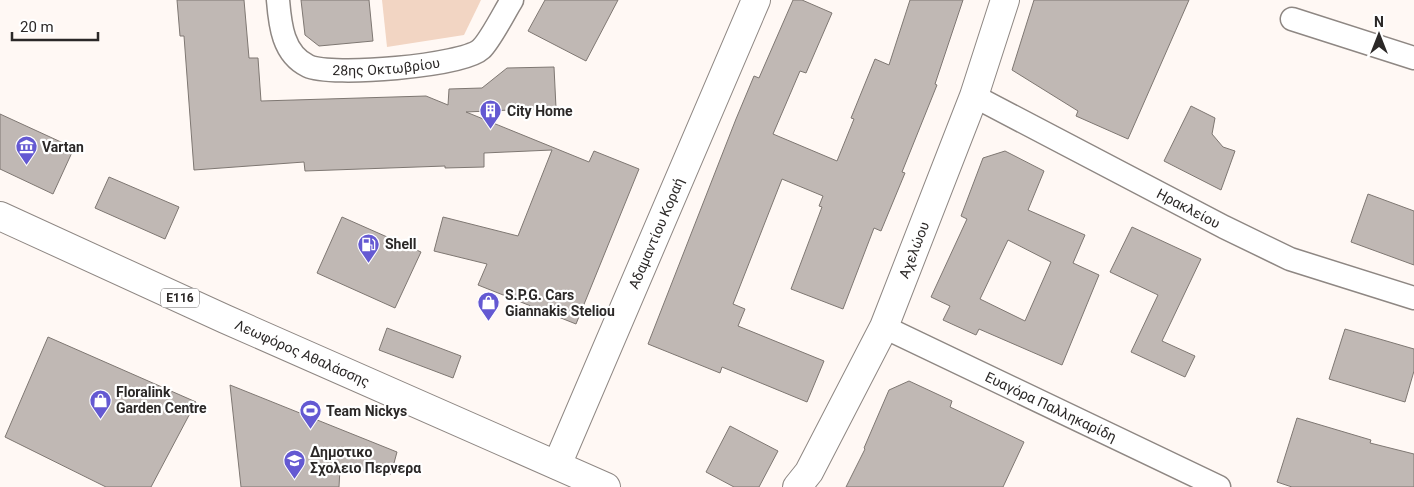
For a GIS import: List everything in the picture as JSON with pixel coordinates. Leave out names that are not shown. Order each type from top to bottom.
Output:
[{"type":"street","name":"28ης Οκτωβρίου","points":[[278,0],[280,21],[289,50],[308,66],[328,70],[423,66],[457,60],[481,49],[512,0]]},
{"type":"street","name":"Αδαμαντίου Κοραή","points":[[557,465],[756,0]]},
{"type":"street","name":"Αχελώου","points":[[797,487],[809,472],[884,327],[974,96],[1005,0]]},
{"type":"street","points":[[1292,19],[1414,58]]},
{"type":"street","name":"Ηρακλείου","points":[[974,96],[1224,227],[1290,259],[1414,298]]},
{"type":"street","name":"Λεωφόρος Αθαλάσσης","points":[[0,216],[606,487]]},
{"type":"street","name":"Ευαγόρα Παλληκαρίδη","points":[[884,327],[1218,487]]},
{"type":"shaded area","points":[[382,0],[481,0],[464,35],[387,47]]},
{"type":"building","points":[[177,0],[244,0],[249,58],[258,58],[261,101],[426,96],[448,105],[449,89],[482,88],[507,68],[554,67],[556,108],[466,112],[589,162],[594,151],[639,169],[576,324],[478,285],[487,264],[434,251],[443,217],[518,236],[552,150],[484,153],[484,167],[445,168],[445,166],[305,171],[304,162],[194,170],[184,36],[180,36]]},
{"type":"building","points":[[301,0],[369,0],[373,41],[319,46],[305,35]]},
{"type":"building","points":[[545,0],[618,0],[586,61],[528,31]]},
{"type":"building","points":[[793,0],[802,0],[832,13],[806,73],[800,71],[773,134],[837,161],[854,119],[851,118],[875,59],[889,65],[910,0],[963,0],[935,84],[937,85],[902,172],[905,173],[881,231],[874,228],[843,309],[791,289],[822,207],[819,206],[823,196],[782,179],[733,304],[745,309],[738,326],[824,361],[807,402],[722,367],[720,373],[648,344],[754,76],[759,78]]},
{"type":"building","points":[[1034,0],[1189,0],[1128,139],[1076,116],[1078,111],[1012,70]]},
{"type":"building","points":[[1191,106],[1215,118],[1212,134],[1223,147],[1235,151],[1221,190],[1164,161]]},
{"type":"building","points":[[0,114],[74,148],[53,194],[0,169]]},
{"type":"building","points":[[1005,151],[1044,171],[1028,210],[1085,235],[1073,263],[1099,275],[1062,365],[979,329],[976,335],[943,320],[950,306],[931,297],[967,219],[961,216],[983,158]],"holes":[[[1008,240],[1051,262],[1025,321],[980,299]]]},
{"type":"building","points":[[109,177],[179,207],[165,239],[95,208]]},
{"type":"building","points":[[1368,194],[1414,211],[1414,265],[1351,242]]},
{"type":"building","name":"Shell","points":[[342,217],[421,252],[395,308],[317,273]]},
{"type":"building","points":[[1132,227],[1201,259],[1162,341],[1195,356],[1185,377],[1131,352],[1158,295],[1110,272]]},
{"type":"building","points":[[387,328],[461,356],[453,378],[379,350]]},
{"type":"building","points":[[1345,329],[1414,349],[1414,371],[1405,402],[1329,379]]},
{"type":"building","name":"Floralink Garden Centre","points":[[48,337],[196,402],[151,487],[106,487],[5,437]]},
{"type":"building","points":[[909,381],[952,401],[950,407],[1024,442],[1003,487],[846,487],[865,449],[889,390]]},
{"type":"building","points":[[230,385],[397,452],[391,474],[340,468],[339,487],[241,487]]},
{"type":"building","points":[[1297,418],[1371,440],[1370,443],[1414,454],[1414,487],[1292,487],[1277,482]]},
{"type":"building","points":[[730,426],[778,451],[759,487],[734,487],[706,472]]},
{"type":"place","name":"City Home","points":[[491,130]]},
{"type":"place","name":"Vartan","points":[[26,166]]},
{"type":"place","name":"Shell","points":[[369,263]]},
{"type":"place","name":"S.P.G. Cars Giannakis Steliou","points":[[489,322]]},
{"type":"place","name":"Floralink Garden Centre","points":[[100,419]]},
{"type":"place","name":"Team Nickys","points":[[310,430]]},
{"type":"place","name":"Δημοτικο Σχολειο Περνερα","points":[[294,479]]}]
